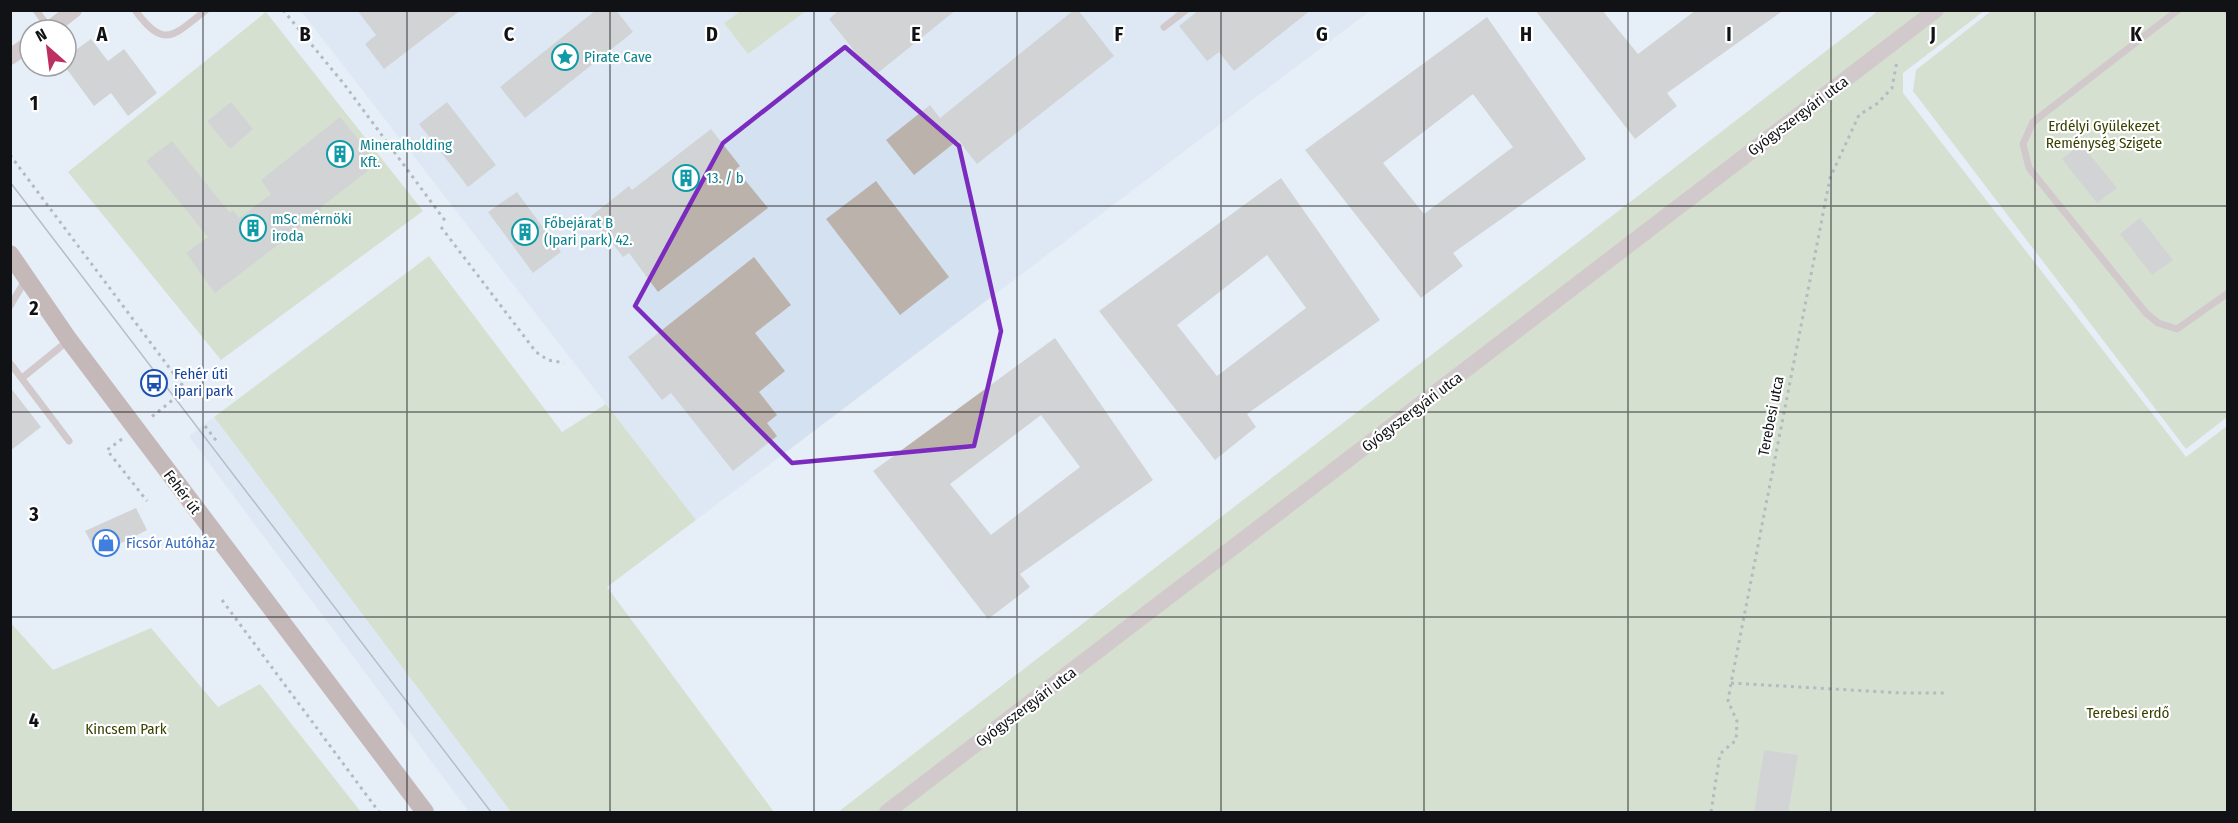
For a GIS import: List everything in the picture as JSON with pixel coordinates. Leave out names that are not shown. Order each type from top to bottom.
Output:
[{"type":"main road","name":"Fehér út","points":[[10,254],[69,340],[135,429],[425,813]]},
{"type":"street","name":"Gyógyszergyári utca","points":[[887,813],[1936,10]]},
{"type":"lane","points":[[135,10],[154,34],[165,36],[178,32],[206,10]]},
{"type":"lane","points":[[1164,27],[1186,10]]},
{"type":"lane","points":[[2178,10],[2033,122],[2023,144],[2029,168],[2146,313],[2158,323],[2177,329],[2228,293]]},
{"type":"lane","points":[[10,306],[27,277]]},
{"type":"lane","points":[[22,378],[69,340]]},
{"type":"lane","points":[[10,363],[69,441]]},
{"type":"path","points":[[283,10],[344,84],[446,222]]},
{"type":"path","name":"Terebesi utca","points":[[1712,813],[1720,754],[1736,740],[1737,721],[1728,701],[1731,682],[1830,178],[1858,115],[1878,103],[1892,88],[1901,38]]},
{"type":"path","points":[[10,155],[183,386],[175,398],[107,450],[147,501]]},
{"type":"path","points":[[441,227],[536,352],[548,360],[564,363]]},
{"type":"path","points":[[205,426],[218,443]]},
{"type":"path","points":[[222,600],[379,813]]},
{"type":"path","points":[[1731,682],[1900,693],[1944,693]]},
{"type":"highlighted area","points":[[845,47],[959,146],[1001,331],[974,446],[792,463],[635,306],[723,143]]},
{"type":"shaded area","points":[[301,11],[1370,11],[696,520]]},
{"type":"shaded area","points":[[214,417],[511,812],[469,812],[189,436]]},
{"type":"green space","points":[[741,11],[806,11],[748,54],[724,23]]},
{"type":"green space","name":"Terebesi erdő","points":[[1878,11],[1984,11],[1903,73],[1903,93],[2186,457],[2227,426],[2227,812],[838,812]]},
{"type":"green space","name":"Erdélyi Gyülekezet Reménység Szigete","points":[[1991,11],[2227,11],[2227,417],[2186,449],[1913,91],[1916,70]]},
{"type":"green space","points":[[266,12],[423,211],[221,360],[68,172]]},
{"type":"green space","points":[[429,256],[562,432],[606,404],[696,520],[607,587],[774,812],[511,812],[214,417]]},
{"type":"green space","name":"Kincsem Park","points":[[11,623],[53,670],[151,628],[218,707],[260,684],[361,812],[11,812]]},
{"type":"building","points":[[357,10],[461,10],[384,69],[365,44],[376,35]]},
{"type":"building","points":[[596,10],[616,10],[633,32],[525,118],[500,87]]},
{"type":"building","points":[[839,10],[956,10],[874,76],[829,19]]},
{"type":"building","points":[[1074,10],[1078,10],[1114,56],[977,164],[958,140],[914,175],[886,140],[930,105],[940,118]]},
{"type":"building","points":[[1199,10],[1311,10],[1234,71],[1219,52],[1207,61],[1179,26]]},
{"type":"building","points":[[1535,10],[1602,10],[1638,54],[1696,10],[1784,10],[1667,93],[1677,106],[1635,139]]},
{"type":"building","points":[[1487,17],[1586,159],[1453,253],[1463,266],[1421,298],[1305,150]],"holes":[[[1473,94],[1513,147],[1424,214],[1383,163]]]},
{"type":"building","points":[[91,39],[108,61],[124,49],[157,93],[128,116],[111,93],[94,106],[73,78],[78,78],[78,48]]},
{"type":"building","points":[[231,102],[253,129],[230,149],[207,121]]},
{"type":"building","points":[[447,102],[496,165],[468,187],[419,124]]},
{"type":"building","points":[[340,117],[378,163],[320,208],[322,210],[215,293],[186,253],[208,237],[146,161],[172,141],[230,213],[233,210],[239,218],[271,194],[261,180]]},
{"type":"building","points":[[711,129],[740,166],[736,169],[768,208],[658,292],[629,253],[623,257],[591,216],[629,186],[632,190]]},
{"type":"building","points":[[2081,144],[2117,188],[2097,203],[2062,159]]},
{"type":"building","points":[[1281,178],[1380,320],[1247,414],[1256,427],[1215,460],[1099,311]],"holes":[[[1267,255],[1306,308],[1217,376],[1177,325]]]},
{"type":"building","points":[[876,181],[949,277],[900,315],[826,219]]},
{"type":"building","name":"Főbejárat B (Ipari park) 42.","points":[[517,192],[561,252],[533,273],[488,212]]},
{"type":"building","points":[[2140,218],[2173,260],[2152,275],[2120,234]]},
{"type":"building","points":[[754,257],[791,305],[755,333],[785,371],[759,392],[777,415],[767,423],[777,436],[733,471],[671,393],[662,400],[628,357]]},
{"type":"building","points":[[1055,338],[1153,480],[1020,574],[1030,587],[988,619],[873,471]],"holes":[[[1041,415],[1080,467],[991,535],[950,484]]]},
{"type":"building","points":[[10,387],[41,427],[10,451]]},
{"type":"building","name":"Ficsór Autóház","points":[[136,508],[147,530],[98,555],[85,531]]},
{"type":"building","points":[[1764,750],[1798,755],[1788,813],[1754,813]]},
{"type":"tram line","points":[[10,182],[491,812]]},
{"type":"place","name":"Pirate Cave","points":[[565,57]]},
{"type":"place","name":"Mineralholding Kft.","points":[[340,154]]},
{"type":"place","name":"13. / b","points":[[686,178]]},
{"type":"place","name":"mSc mérnöki iroda","points":[[253,228]]},
{"type":"place","name":"Főbejárat B (Ipari park) 42.","points":[[525,232]]},
{"type":"place","name":"Fehér úti ipari park","points":[[154,383]]},
{"type":"place","name":"Ficsór Autóház","points":[[106,543]]}]
